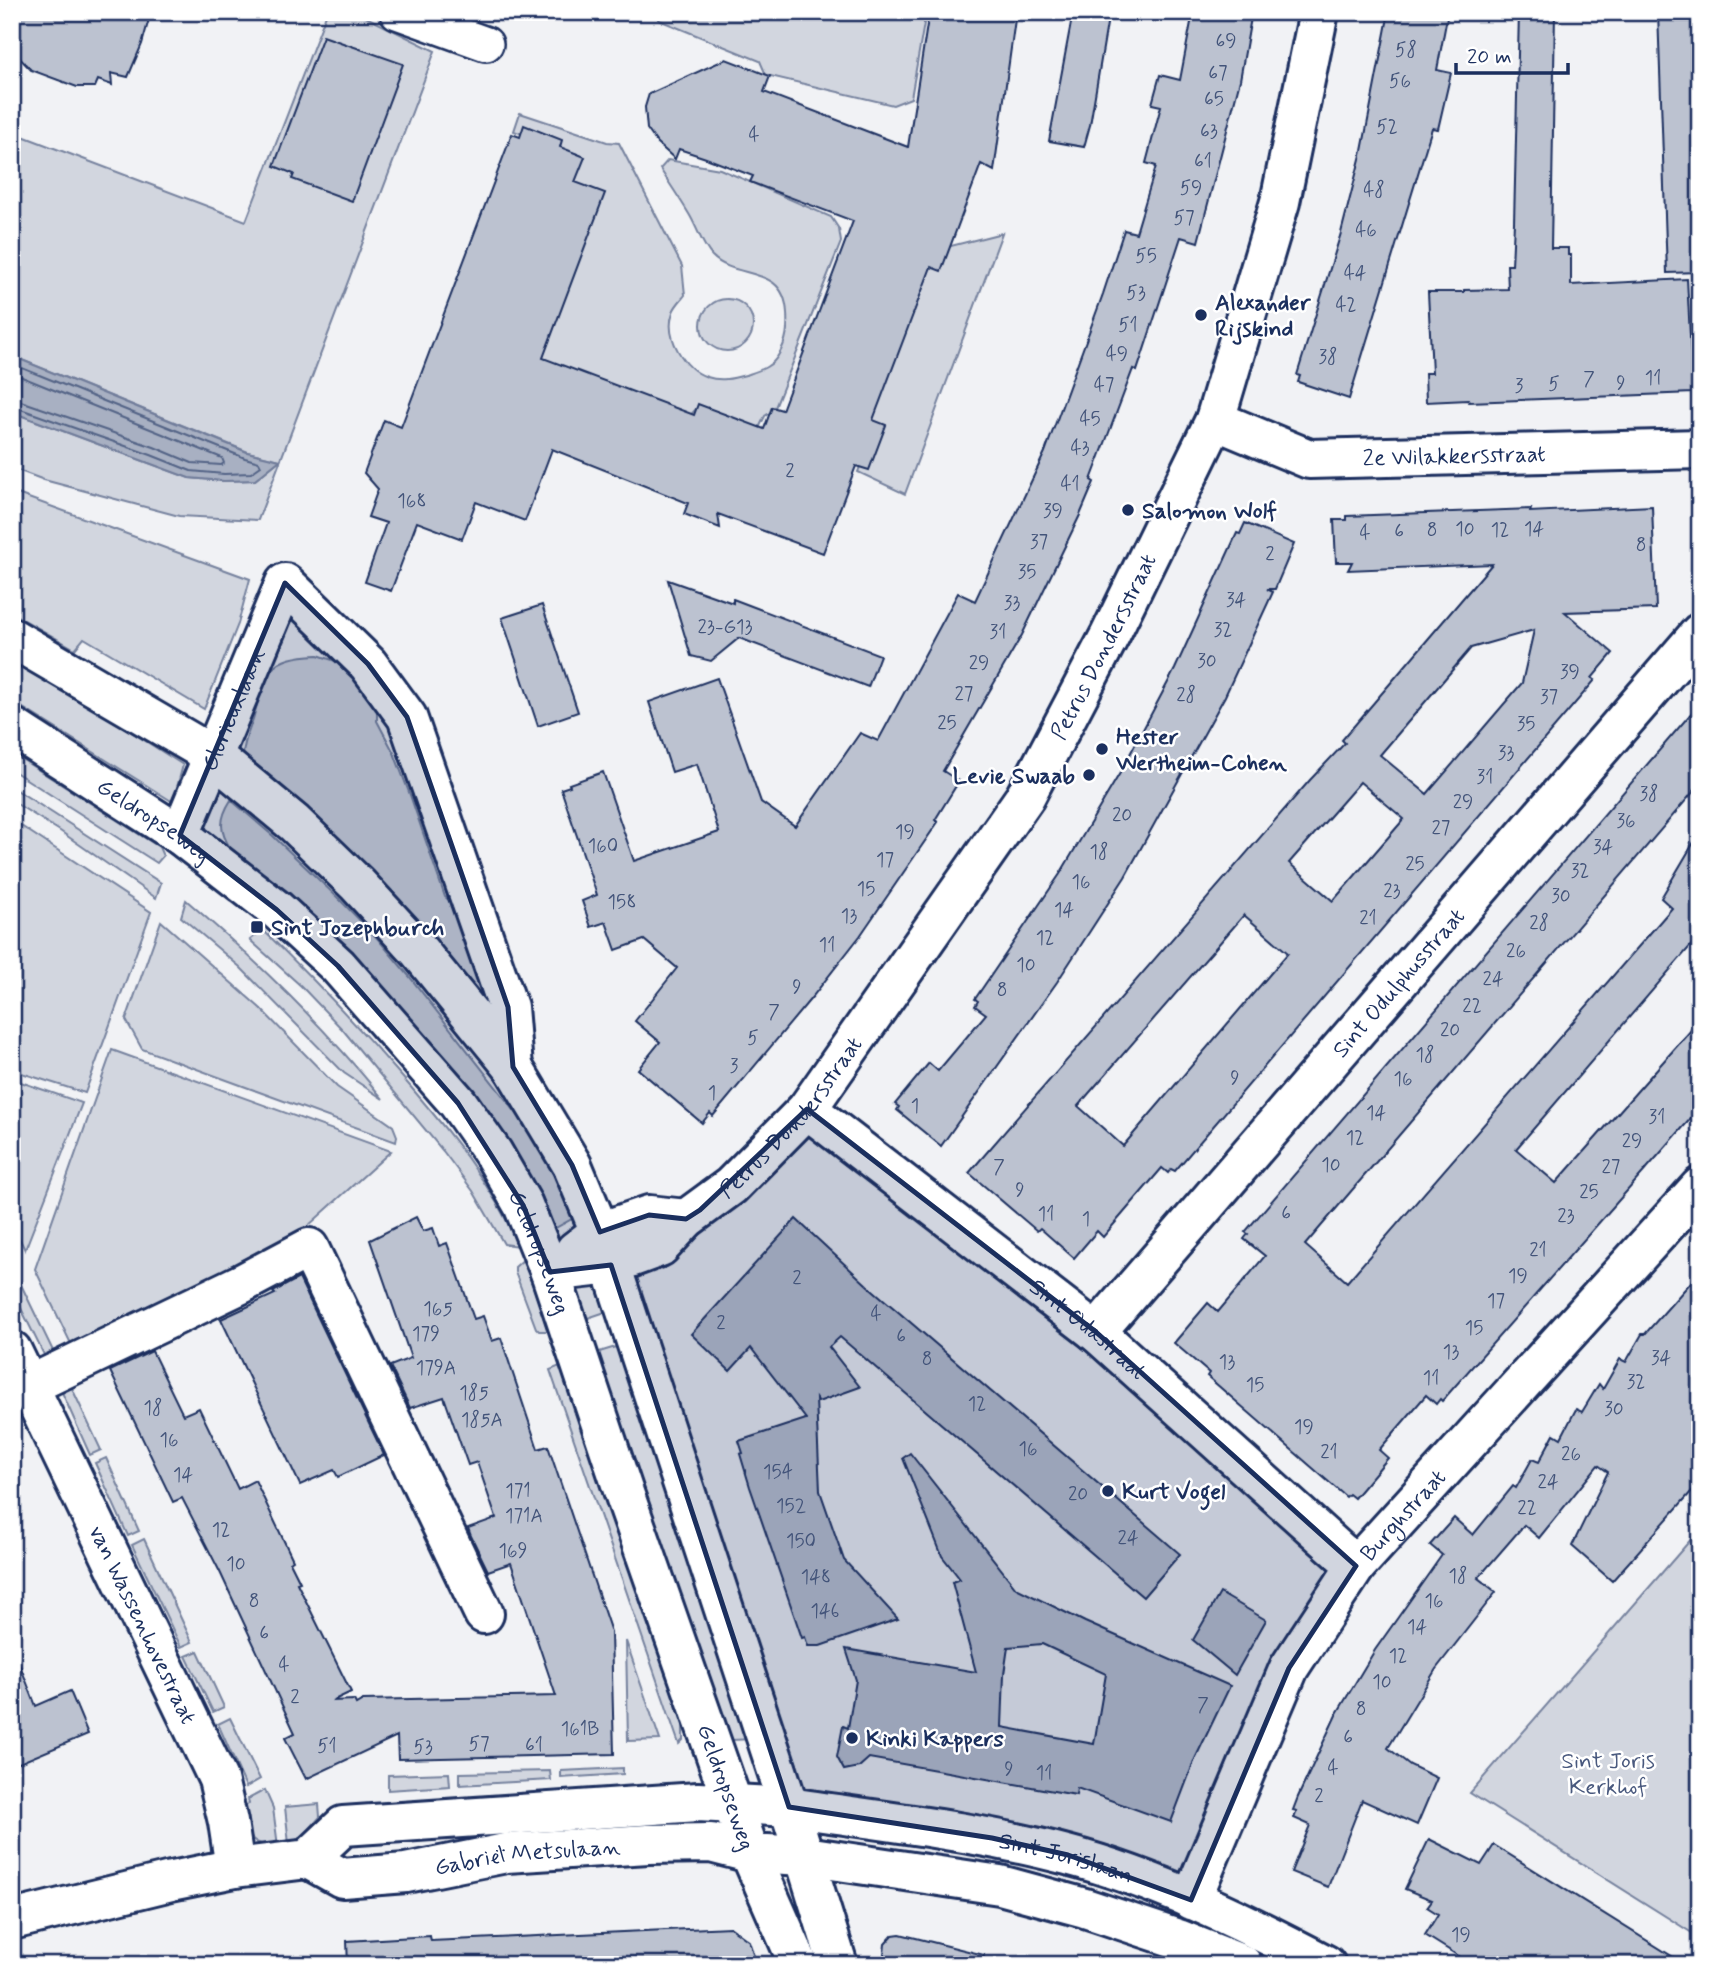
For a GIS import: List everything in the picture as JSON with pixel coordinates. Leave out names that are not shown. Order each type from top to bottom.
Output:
[{"type":"street","points":[[397,12],[486,44]]},
{"type":"street","name":"Petrus Dondersstraat","points":[[550,1272],[605,1248],[649,1215],[686,1219],[730,1186],[807,1109],[1025,797],[1110,635],[1215,420],[1280,202],[1319,12]]},
{"type":"street","name":"2e Wilakkersstraat","points":[[1215,420],[1309,459],[1700,449]]},
{"type":"street","name":"Glorieuxlaan","points":[[180,835],[285,583],[368,664],[407,717],[508,1007],[513,1067]]},
{"type":"street","name":"Sint Odulphusstraat","points":[[1096,1332],[1700,634]]},
{"type":"street","points":[[12,638],[212,755],[294,823],[357,884],[418,950],[513,1067],[572,1165],[605,1248],[805,1856],[838,1965]]},
{"type":"street","name":"Geldropseweg","points":[[12,727],[180,835],[278,910],[328,957],[458,1103],[493,1153],[523,1205],[550,1272],[750,1853],[799,1965]]},
{"type":"street","name":"Sint Odastraat","points":[[807,1109],[1096,1332],[1356,1566]]},
{"type":"street","name":"Burghstraat","points":[[1191,1900],[1289,1668],[1356,1566],[1700,1187]]},
{"type":"street","points":[[30,1385],[243,1283],[309,1248],[484,1614]]},
{"type":"street","name":"van Wassenhovestraat","points":[[12,1351],[218,1779],[235,1868]]},
{"type":"street","name":"Gabriël Metsulaan","points":[[789,1807],[698,1802],[343,1826],[308,1859],[342,1878],[406,1873],[506,1853],[621,1846],[711,1843],[750,1853],[805,1856]]},
{"type":"street","name":"Sint Jorislaan","points":[[789,1807],[992,1838],[1068,1855],[1135,1877],[1191,1900],[1326,1965]]},
{"type":"street","name":"Sint Jorislaan","points":[[805,1856],[1000,1885],[1096,1912],[1178,1939],[1243,1965]]},
{"type":"street","points":[[12,1920],[74,1903],[235,1868],[308,1859]]},
{"type":"highlighted area","points":[[285,583],[368,664],[407,717],[508,1007],[513,1067],[572,1165],[600,1232],[649,1215],[686,1219],[700,1210],[807,1109],[1096,1332],[1356,1566],[1289,1668],[1191,1900],[1068,1855],[992,1838],[789,1807],[611,1265],[550,1272],[523,1205],[458,1103],[338,966],[277,910],[180,835]]},
{"type":"green space","points":[[327,12],[356,12],[435,51],[258,520],[179,516],[44,480],[12,468],[12,412],[189,478],[255,480],[280,460],[248,452],[12,356],[12,132],[246,221]]},
{"type":"green space","points":[[658,12],[926,12],[911,98],[893,105],[766,75],[760,61],[659,20]]},
{"type":"green space","points":[[520,113],[607,142],[619,143],[682,266],[685,295],[673,312],[671,332],[674,341],[684,360],[707,377],[738,377],[762,369],[773,362],[782,349],[786,334],[787,313],[784,297],[768,280],[722,264],[712,256],[660,169],[668,160],[720,169],[831,217],[839,229],[841,242],[774,410],[765,416],[757,432],[696,409],[686,420],[535,359],[569,187],[580,155],[514,131]]},
{"type":"green space","points":[[1002,233],[905,494],[858,472],[874,428],[862,419],[931,251]]},
{"type":"green space","points":[[727,299],[737,301],[745,307],[751,315],[751,335],[745,343],[737,349],[727,351],[717,349],[709,343],[703,335],[701,325],[703,315],[709,307],[717,301]]},
{"type":"green space","points":[[12,492],[250,579],[238,624],[204,709],[84,638],[75,649],[12,613]]},
{"type":"green space","points":[[318,655],[347,665],[377,700],[377,721],[394,753],[445,897],[462,911],[489,1002],[484,1002],[401,903],[341,842],[243,756],[261,690],[271,670],[288,659]]},
{"type":"green space","points":[[12,662],[100,712],[183,765],[173,802],[12,701]]},
{"type":"green space","points":[[12,753],[159,847],[163,856],[157,863],[12,770]]},
{"type":"green space","points":[[12,787],[161,883],[156,898],[12,801]]},
{"type":"green space","points":[[231,800],[339,899],[409,976],[536,1138],[577,1216],[552,1230],[303,910],[231,849],[222,825],[224,813]]},
{"type":"green space","points":[[12,820],[151,912],[85,1093],[12,1070]]},
{"type":"green space","points":[[186,900],[289,995],[383,1099],[344,1073],[240,967],[181,917]]},
{"type":"green space","points":[[161,921],[260,1008],[337,1087],[393,1126],[396,1142],[142,1049],[126,1020]]},
{"type":"green space","points":[[263,930],[352,1021],[436,1117],[482,1179],[519,1246],[504,1244],[473,1191],[443,1151],[343,1030],[301,986],[250,940]]},
{"type":"green space","points":[[112,1050],[391,1151],[287,1245],[73,1348],[35,1269]]},
{"type":"green space","points":[[12,1079],[82,1103],[25,1250],[12,1223]]},
{"type":"green space","points":[[524,1259],[548,1331],[539,1331],[536,1328],[515,1272],[515,1267]]},
{"type":"green space","points":[[12,1266],[54,1353],[45,1357],[12,1290]]},
{"type":"green space","points":[[601,1279],[611,1310],[582,1320],[576,1291]]},
{"type":"green space","points":[[622,1345],[753,1739],[732,1740],[682,1616],[593,1354]]},
{"type":"green space","points":[[560,1366],[683,1723],[683,1740],[679,1744],[550,1370]]},
{"type":"green space","points":[[71,1386],[101,1450],[90,1455],[61,1390]]},
{"type":"green space","points":[[106,1458],[139,1531],[128,1536],[95,1463]]},
{"type":"green space","name":"Sint Joris Kerkhof","points":[[1700,1529],[1700,1938],[1470,1793]]},
{"type":"green space","points":[[144,1539],[192,1642],[181,1647],[132,1545]]},
{"type":"green space","points":[[626,1641],[660,1740],[628,1741]]},
{"type":"green space","points":[[198,1651],[224,1707],[213,1712],[186,1656]]},
{"type":"green space","points":[[230,1718],[260,1779],[246,1787],[218,1724]]},
{"type":"green space","points":[[623,1768],[623,1774],[561,1778],[561,1771]]},
{"type":"green space","points":[[550,1771],[551,1780],[460,1785],[460,1773]]},
{"type":"green space","points":[[449,1773],[450,1786],[388,1790],[388,1775]]},
{"type":"green space","points":[[265,1790],[273,1808],[278,1846],[260,1844],[250,1837],[239,1808],[249,1804],[248,1799]]},
{"type":"green space","points":[[319,1804],[320,1817],[304,1835],[289,1844],[285,1807]]},
{"type":"water","points":[[12,356],[247,452],[280,460],[255,480],[189,478],[12,412]]},
{"type":"building","points":[[12,12],[151,12],[142,44],[128,77],[111,73],[112,85],[98,80],[95,87],[77,87],[31,70],[12,50]]},
{"type":"building","points":[[929,12],[1016,12],[994,171],[981,164],[941,271],[931,267],[873,420],[886,425],[869,470],[856,466],[823,553],[718,514],[720,528],[684,514],[688,503],[552,449],[525,521],[476,502],[462,539],[417,522],[391,591],[365,582],[386,523],[368,517],[378,489],[364,473],[384,420],[401,427],[512,134],[520,137],[524,125],[562,140],[560,147],[585,157],[575,182],[605,193],[543,358],[694,415],[698,404],[764,429],[772,407],[782,410],[853,221],[750,182],[753,176],[706,158],[679,149],[675,159],[657,143],[647,129],[645,107],[649,94],[726,59],[770,76],[764,92],[908,147]]},
{"type":"building","points":[[1073,12],[1109,12],[1084,147],[1049,141]]},
{"type":"building","points":[[1193,12],[1252,12],[1240,80],[1198,242],[1181,237],[1137,371],[1133,369],[1080,515],[1022,635],[943,771],[959,781],[935,820],[938,822],[860,936],[813,996],[713,1116],[710,1113],[702,1123],[638,1069],[660,1042],[635,1021],[677,968],[644,940],[616,950],[606,922],[591,927],[582,901],[597,895],[561,789],[603,772],[634,861],[719,832],[697,764],[672,772],[649,702],[717,678],[761,802],[795,826],[860,733],[878,741],[958,593],[975,601],[1045,452],[1124,230],[1136,233],[1156,166],[1146,163],[1161,106],[1152,104],[1160,75],[1180,80]]},
{"type":"building","points":[[1389,12],[1448,12],[1437,70],[1451,73],[1438,129],[1432,128],[1349,399],[1298,382],[1300,376],[1297,375],[1341,233],[1362,151]]},
{"type":"building","points":[[1519,12],[1555,12],[1551,248],[1568,248],[1568,255],[1571,255],[1571,285],[1687,279],[1693,393],[1426,402],[1425,373],[1432,373],[1428,292],[1508,289],[1507,265],[1512,265],[1514,223]]},
{"type":"building","points":[[1658,12],[1700,12],[1700,272],[1667,273]]},
{"type":"building","points":[[323,36],[403,64],[352,201],[292,179],[294,174],[274,166]]},
{"type":"building","points":[[1652,506],[1656,609],[1565,612],[1613,653],[1592,678],[1595,680],[1175,1171],[1171,1169],[1168,1173],[1162,1168],[1103,1237],[1097,1231],[1074,1258],[1040,1228],[1037,1231],[969,1173],[1345,743],[1342,740],[1492,564],[1348,570],[1352,562],[1336,562],[1334,520],[1347,520],[1347,516],[1531,509],[1530,512]],"holes":[[[1534,630],[1522,683],[1427,794],[1380,755],[1471,648]],[[1360,782],[1404,819],[1333,901],[1289,863]],[[1244,915],[1288,953],[1123,1146],[1078,1106]]]},
{"type":"building","points":[[1245,523],[1294,544],[1275,589],[1267,589],[1273,592],[1225,696],[1125,877],[1057,982],[941,1146],[897,1110],[899,1107],[895,1104],[929,1063],[938,1071],[986,1014],[975,1006],[978,1001],[975,999],[1060,874],[1120,773],[1175,669],[1237,533],[1240,534]]},
{"type":"building","points":[[668,580],[733,603],[733,599],[880,655],[868,687],[739,638],[711,661],[691,656]]},
{"type":"building","points":[[542,605],[578,712],[538,726],[502,618]]},
{"type":"building","points":[[1700,703],[1700,784],[1305,1245],[1347,1282],[1672,908],[1661,898],[1700,832],[1700,935],[1516,1149],[1556,1183],[1700,1020],[1700,1108],[1442,1401],[1440,1399],[1436,1404],[1426,1395],[1379,1450],[1388,1458],[1354,1498],[1349,1494],[1346,1497],[1207,1376],[1209,1373],[1174,1343],[1208,1303],[1218,1312],[1265,1256],[1244,1239],[1248,1234],[1245,1232]]},
{"type":"building","points":[[416,1217],[423,1231],[433,1228],[439,1246],[447,1243],[474,1319],[483,1316],[492,1341],[501,1338],[538,1449],[548,1446],[611,1632],[614,1754],[398,1759],[397,1736],[306,1779],[285,1738],[295,1733],[220,1572],[182,1498],[173,1502],[110,1371],[152,1351],[183,1415],[199,1408],[238,1489],[255,1480],[293,1560],[290,1562],[300,1582],[297,1583],[351,1692],[332,1701],[354,1700],[356,1704],[363,1700],[556,1696],[511,1563],[488,1571],[468,1528],[496,1518],[477,1462],[468,1465],[444,1397],[410,1408],[390,1366],[411,1358],[370,1240]]},
{"type":"building","points":[[796,1219],[867,1285],[1180,1554],[1143,1597],[840,1337],[829,1347],[860,1387],[818,1402],[816,1399],[820,1491],[844,1560],[898,1619],[820,1646],[808,1646],[805,1637],[802,1638],[750,1487],[739,1441],[806,1419],[751,1348],[730,1371],[691,1334]]},
{"type":"building","points":[[1700,1272],[1700,1482],[1612,1581],[1572,1546],[1608,1472],[1598,1465],[1539,1538],[1524,1525],[1478,1578],[1496,1592],[1436,1669],[1388,1748],[1410,1765],[1437,1778],[1417,1825],[1362,1800],[1328,1887],[1291,1872],[1310,1825],[1294,1818],[1297,1811],[1293,1810],[1298,1797],[1336,1715],[1375,1650],[1442,1555],[1430,1545],[1454,1518],[1473,1535],[1513,1486],[1516,1488],[1532,1459],[1539,1462],[1554,1434],[1561,1438],[1576,1409],[1582,1412],[1599,1384],[1603,1389],[1620,1359],[1626,1362],[1642,1334],[1645,1334]]},
{"type":"building","points":[[299,1278],[384,1455],[338,1477],[334,1470],[300,1485],[221,1319],[275,1294],[273,1292]]},
{"type":"building","points":[[910,1453],[1016,1588],[1085,1622],[1230,1686],[1195,1759],[1171,1822],[1077,1788],[1076,1795],[869,1758],[859,1767],[844,1770],[837,1757],[843,1726],[848,1728],[856,1680],[846,1649],[976,1672],[952,1582],[960,1579],[942,1556],[903,1458]],"holes":[[[1042,1644],[1106,1674],[1094,1744],[1002,1727],[1008,1647]]]},
{"type":"building","points":[[1220,1593],[1266,1620],[1235,1675],[1193,1640]]},
{"type":"building","points":[[14,1650],[36,1706],[70,1691],[88,1734],[12,1766]]},
{"type":"building","points":[[1429,1839],[1481,1865],[1494,1845],[1686,1965],[1473,1965],[1425,1935],[1438,1914],[1427,1907],[1432,1900],[1405,1889]]},
{"type":"building","points":[[730,1927],[749,1941],[757,1965],[348,1965],[347,1941],[430,1936],[431,1941]]},
{"type":"building","points":[[900,1934],[984,1955],[983,1965],[894,1965],[884,1954],[885,1944],[893,1935]]},
{"type":"place","name":"Alexander Rijskind","points":[[1201,315]]},
{"type":"place","name":"Salomon Wolf","points":[[1128,510]]},
{"type":"place","name":"Hester Wertheim-Cohen","points":[[1102,749]]},
{"type":"place","name":"Levie Swaab","points":[[1089,775]]},
{"type":"place","name":"Sint Jozephburch","points":[[257,927]]},
{"type":"place","name":"Kurt Vogel","points":[[1108,1491]]},
{"type":"place","name":"Kinki Kappers","points":[[852,1738]]}]
